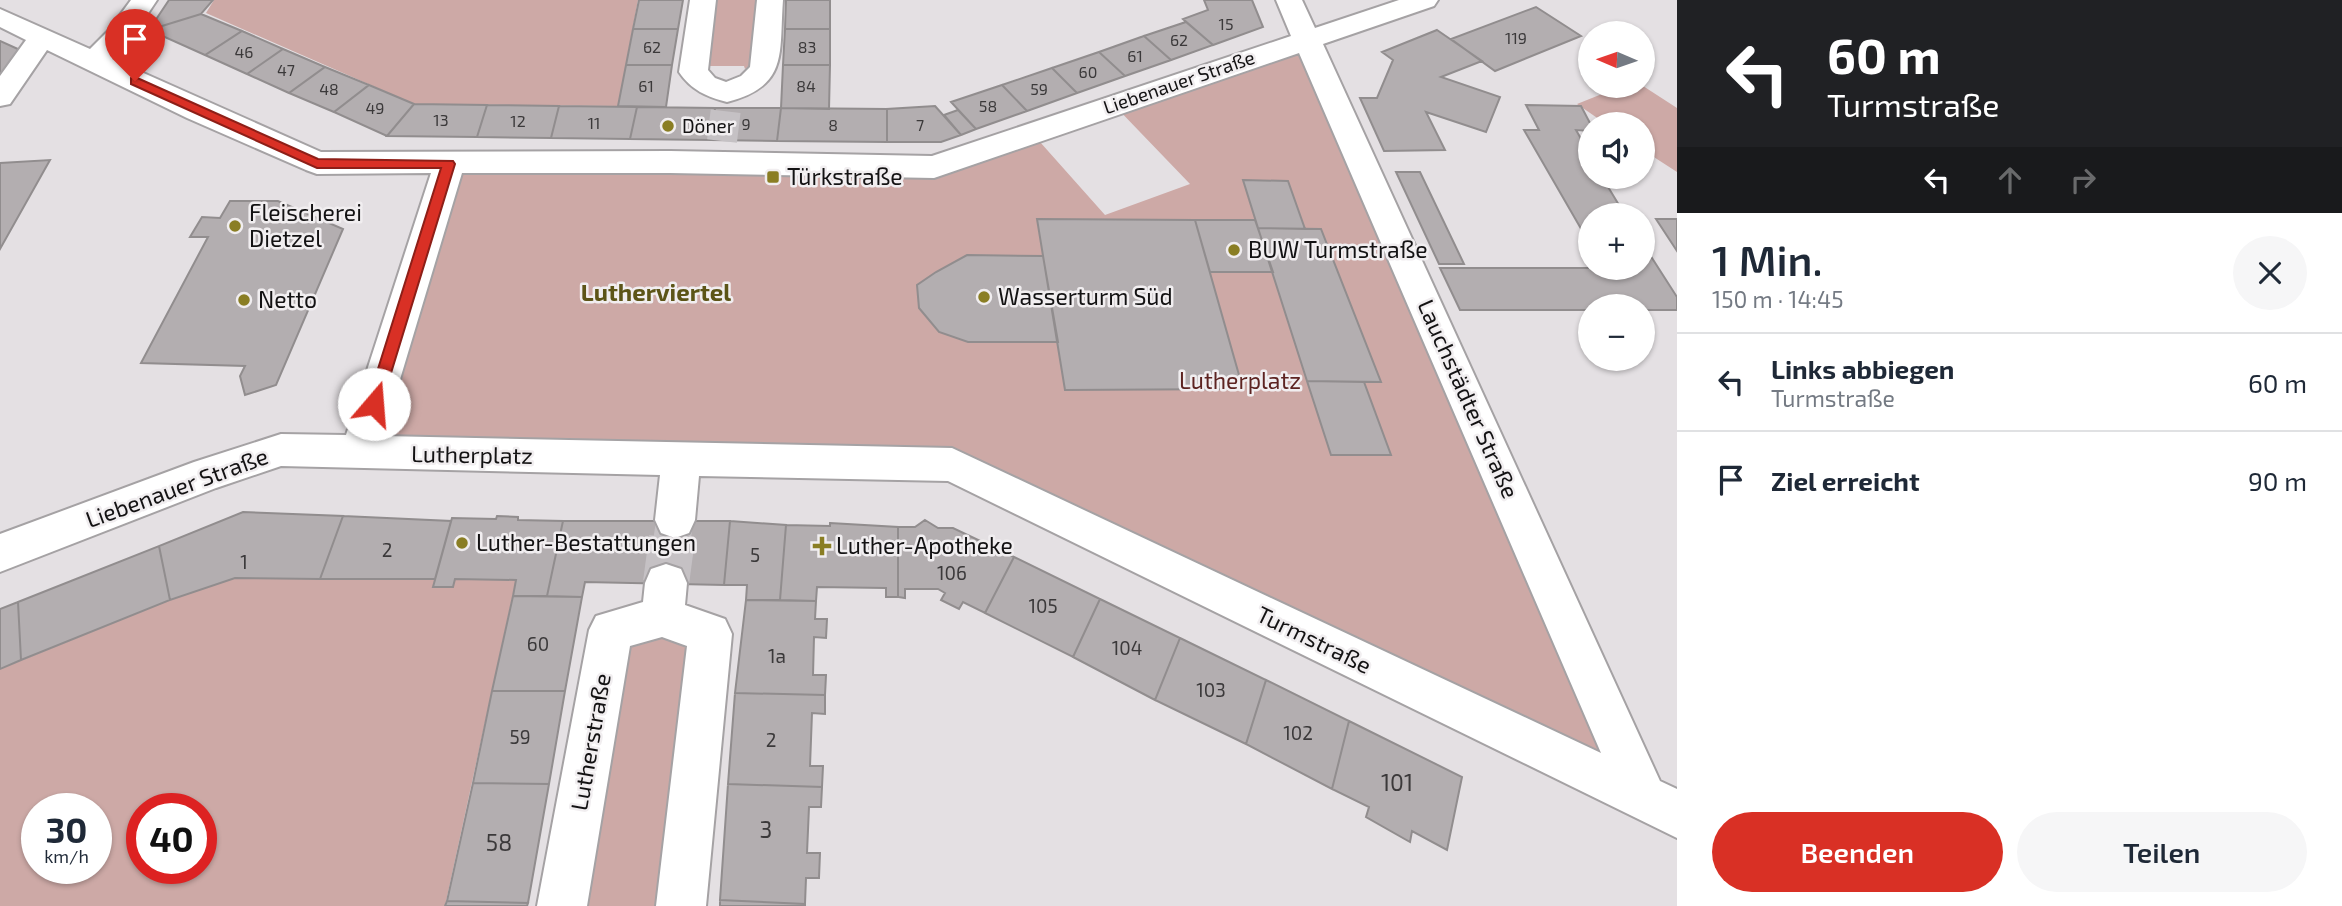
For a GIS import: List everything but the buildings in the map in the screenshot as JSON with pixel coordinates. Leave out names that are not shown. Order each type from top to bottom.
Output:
[{"type":"street","points":[[94,61],[120,36],[144,0]]},
{"type":"street","points":[[702,0],[693,72],[726,101],[764,69],[769,0]]},
{"type":"street","name":"Lauchstädter Straße","points":[[1289,0],[1578,645],[1660,807]]},
{"type":"street","name":"Liebenauer Straße","points":[[449,164],[720,152],[934,167],[1425,0]]},
{"type":"street","points":[[0,17],[197,111],[317,163],[449,164],[406,309],[359,452]]},
{"type":"street","points":[[0,97],[42,37]]},
{"type":"street","name":"Liebenauer Straße","points":[[0,553],[208,474],[281,450],[359,452]]},
{"type":"street","name":"Lutherplatz","points":[[359,452],[951,465]]},
{"type":"street","points":[[675,520],[681,460]]},
{"type":"street","name":"Turmstraße","points":[[951,465],[1660,807]]},
{"type":"street","name":"Lutherstraße","points":[[562,906],[611,630],[664,600],[710,634],[681,906]]},
{"type":"green space","points":[[214,0],[638,0],[618,106],[414,104],[206,13]]},
{"type":"green space","points":[[710,0],[760,0],[754,62],[745,69],[744,66],[707,68]]},
{"type":"green space","name":"Lutherplatz","points":[[1306,39],[1644,799],[952,465],[359,452],[449,164],[934,167],[1032,133],[1105,215],[1190,184],[1114,105]]},
{"type":"green space","points":[[1656,94],[1677,108],[1677,172],[1655,158],[1655,112],[1589,112],[1577,104],[1592,98],[1656,98]]},
{"type":"green space","points":[[235,578],[435,579],[433,587],[452,587],[455,579],[516,580],[445,906],[0,906],[0,669],[170,600]]},
{"type":"green space","points":[[636,637],[686,640],[694,645],[670,906],[578,906],[618,652]]},
{"type":"tunnel","points":[[722,141],[726,108]]},
{"type":"tunnel","points":[[672,539],[675,520]]},
{"type":"tunnel","points":[[666,583],[672,538]]},
{"type":"place","name":"Döner","points":[[668,126]]},
{"type":"place","name":"Türkstraße","points":[[773,177]]},
{"type":"place","name":"Fleischerei Dietzel","points":[[235,226]]},
{"type":"place","name":"BUW Turmstraße","points":[[1234,250]]},
{"type":"place","name":"Wasserturm Süd","points":[[984,297]]},
{"type":"place","name":"Netto","points":[[244,300]]},
{"type":"place","name":"Luther-Bestattungen","points":[[462,543]]},
{"type":"place","name":"Luther-Apotheke","points":[[822,546]]},
{"type":"district","name":"Lutherviertel","points":[[656,293]]},
{"type":"route","points":[[135,81],[317,163],[449,164],[406,309],[374,404]]}]
